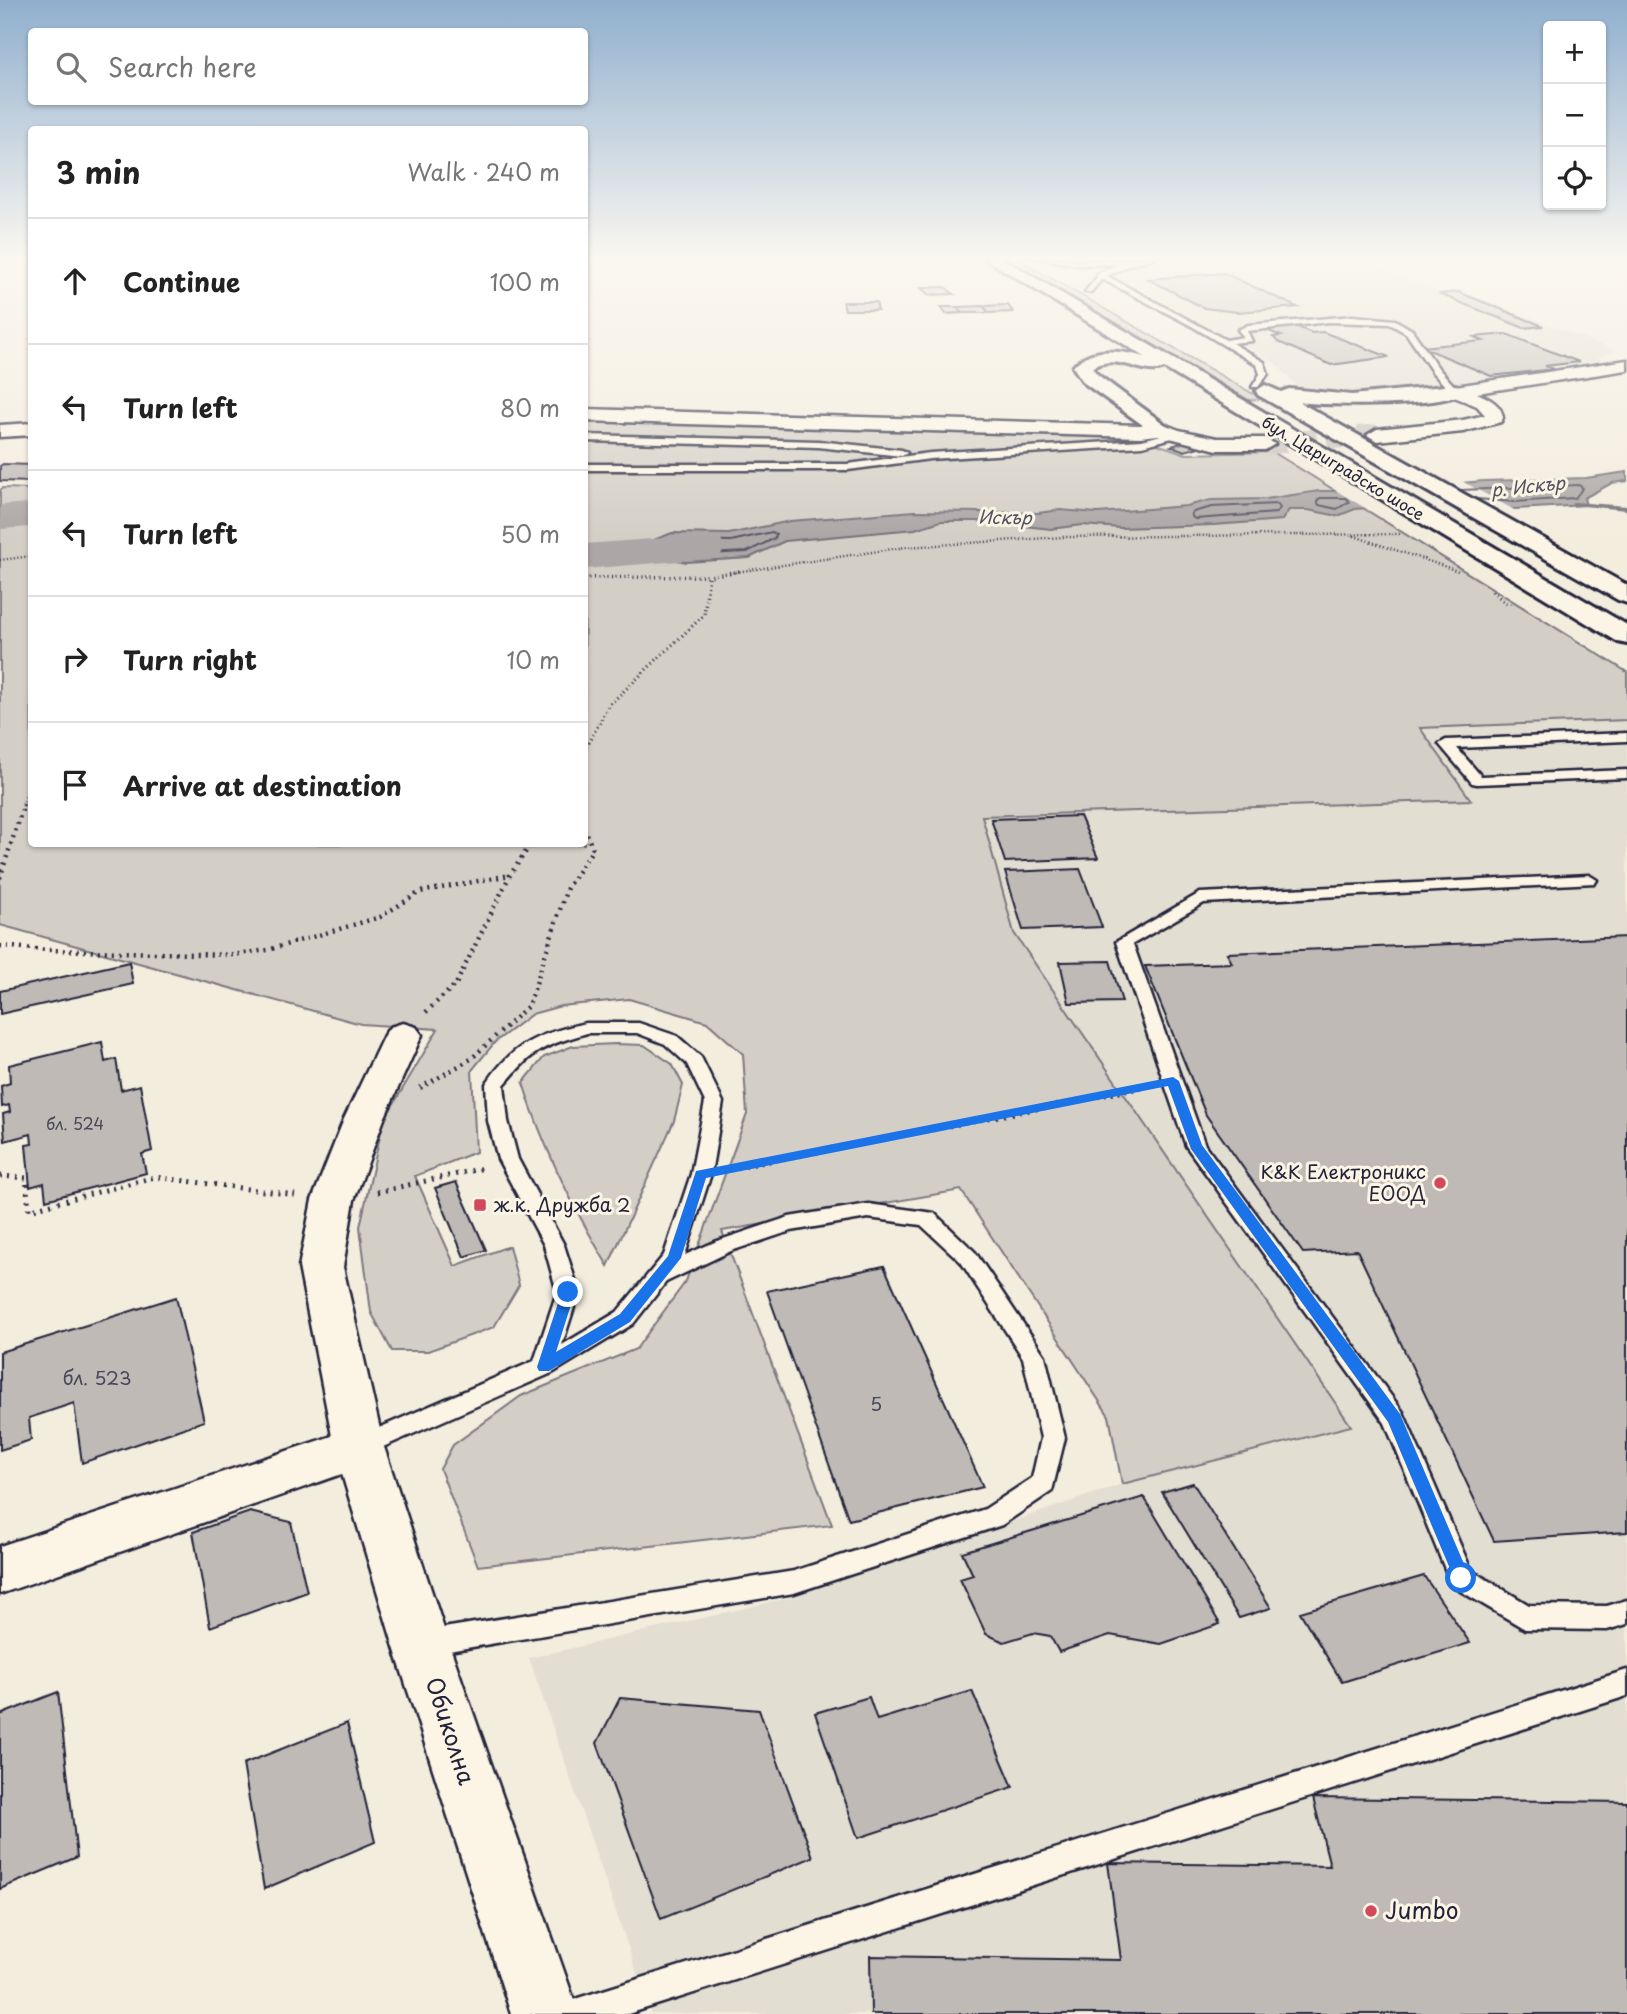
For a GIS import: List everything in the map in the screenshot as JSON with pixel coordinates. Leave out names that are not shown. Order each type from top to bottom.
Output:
[{"type":"highway","points":[[1120,350],[1106,358],[1084,364],[1083,371],[1167,432]]},
{"type":"highway","name":"бул. Цариградско шосе","points":[[1145,350],[1627,636]]},
{"type":"highway","points":[[1106,358],[1138,360],[1209,388]]},
{"type":"highway","points":[[1253,384],[1309,399],[1367,402],[1455,391]]},
{"type":"highway","name":"бул. Цариградско шосе","points":[[1253,384],[1627,595]]},
{"type":"highway","points":[[1340,433],[1337,417],[1339,413],[1367,402]]},
{"type":"street","points":[[1455,391],[1627,365]]},
{"type":"street","points":[[1377,435],[1464,426],[1494,418],[1494,413],[1483,402],[1455,391]]},
{"type":"street","points":[[588,415],[1167,432],[1217,444],[1265,444]]},
{"type":"street","points":[[0,431],[28,429]]},
{"type":"street","name":"Обиколна","points":[[403,1035],[364,1119],[333,1200],[321,1267],[359,1447],[421,1644],[545,2014]]},
{"type":"street","points":[[0,1570],[359,1447]]},
{"type":"lane","points":[[1239,350],[1261,364],[1264,374],[1253,384]]},
{"type":"lane","points":[[1421,350],[1455,391]]},
{"type":"lane","points":[[588,467],[848,467],[930,456],[1142,443],[1167,432]]},
{"type":"lane","points":[[588,438],[818,444],[930,456]]},
{"type":"lane","points":[[1627,737],[1446,744],[1477,780],[1627,774]]},
{"type":"lane","points":[[1589,880],[1200,898],[1124,942],[1196,1146],[1395,1419],[1461,1578],[1525,1616],[1607,1618],[1627,1612]]},
{"type":"lane","points":[[359,1447],[544,1367],[625,1318],[674,1258],[701,1174],[714,1102],[695,1061],[671,1040],[639,1028],[586,1028],[540,1042],[521,1053],[495,1084],[498,1121],[508,1159],[554,1245],[568,1292],[544,1367]]},
{"type":"lane","points":[[421,1644],[794,1582],[993,1517],[1042,1484],[1053,1438],[1034,1356],[968,1257],[927,1218],[868,1211],[789,1224],[724,1246],[656,1278]]},
{"type":"lane","points":[[578,2014],[1627,1683]]},
{"type":"path","points":[[1350,534],[1387,549],[1439,562],[1460,572]]},
{"type":"path","points":[[588,578],[709,576],[906,547],[1063,537],[1403,534]]},
{"type":"path","points":[[0,560],[28,556]]},
{"type":"path","points":[[588,744],[609,705],[704,615],[709,576]]},
{"type":"path","points":[[1489,589],[1506,603],[1517,602]]},
{"type":"path","points":[[0,878],[28,791]]},
{"type":"path","points":[[364,1119],[471,1059],[529,1005],[567,888],[593,849],[588,838]]},
{"type":"path","points":[[403,1035],[456,984],[510,875],[529,847]]},
{"type":"path","points":[[0,946],[47,950],[232,955],[268,950],[380,917],[420,892],[510,875]]},
{"type":"path","points":[[701,1174],[1173,1081]]},
{"type":"path","points":[[0,1176],[26,1178],[29,1210],[155,1177],[333,1200],[465,1174],[508,1159]]},
{"type":"shaded area","points":[[1163,350],[1176,350],[1262,399],[1249,400]]},
{"type":"shaded area","points":[[1252,350],[1617,351],[1598,357],[1606,364],[1464,386],[1345,397],[1316,393],[1298,387],[1274,362]]},
{"type":"shaded area","points":[[588,422],[1134,436],[1186,454],[1273,452],[1627,672],[1627,720],[1420,728],[1471,800],[982,816],[1014,933],[1351,1426],[1122,1484],[1109,1416],[961,1190],[722,1231],[832,1525],[478,1566],[440,1469],[453,1445],[521,1396],[636,1349],[686,1281],[747,1114],[743,1054],[707,1022],[629,999],[561,1006],[532,1014],[495,1042],[472,1070],[476,1152],[415,1176],[455,1266],[509,1246],[519,1285],[494,1327],[428,1351],[392,1351],[371,1312],[360,1227],[383,1122],[438,1029],[361,1024],[0,925],[0,490],[28,489],[28,847],[588,847]]},
{"type":"shaded area","points":[[1627,720],[1627,2014],[651,2014],[529,1658],[792,1597],[1122,1484],[1350,1426],[1014,932],[982,816],[1470,800],[1419,728]]},
{"type":"shaded area","points":[[644,1045],[672,1064],[683,1085],[674,1121],[608,1266],[560,1177],[523,1083],[544,1057],[573,1046]]},
{"type":"water","name":"р. Искър","points":[[1627,472],[1627,481],[1612,483],[1584,498],[1586,505],[1514,509],[1422,503],[1355,509],[1338,516],[1308,510],[1289,510],[1282,520],[1120,528],[1082,525],[1051,529],[977,521],[941,521],[915,529],[785,541],[749,558],[686,562],[659,556],[614,555],[672,533],[729,534],[790,521],[915,511],[1038,513],[1060,510],[1098,513],[1186,506],[1211,500],[1266,499],[1319,491],[1367,491],[1484,481],[1586,478]]},
{"type":"pier","points":[[1460,480],[1518,512],[1422,507],[1370,511],[1332,488],[1367,488]]},
{"type":"building","points":[[1296,350],[1370,350],[1389,357],[1331,365]]},
{"type":"building","points":[[1429,350],[1548,350],[1579,362],[1545,366],[1554,369],[1491,376]]},
{"type":"building","points":[[1185,442],[1199,447],[1185,451],[1171,446]]},
{"type":"building","points":[[28,465],[28,482],[0,481],[0,466]]},
{"type":"building","points":[[1080,816],[1098,858],[1005,862],[991,819]]},
{"type":"building","points":[[1080,869],[1102,927],[1023,930],[1005,872]]},
{"type":"building","name":"K&K Електроникс ЕООД","points":[[1627,937],[1627,1532],[1494,1541],[1357,1250],[1303,1253],[1206,1115],[1145,966],[1232,963],[1227,953]]},
{"type":"building","points":[[1110,961],[1122,1002],[1069,1003],[1060,962]]},
{"type":"building","points":[[129,962],[133,984],[0,1014],[0,991]]},
{"type":"building","points":[[102,1042],[105,1062],[116,1059],[121,1090],[140,1085],[152,1151],[142,1154],[146,1173],[46,1200],[44,1183],[30,1187],[26,1145],[32,1144],[31,1134],[5,1141],[3,1114],[10,1112],[9,1105],[2,1107],[1,1086],[10,1083],[9,1065]]},
{"type":"building","points":[[456,1182],[486,1250],[464,1257],[435,1188]]},
{"type":"building","points":[[884,1266],[983,1487],[849,1520],[767,1291]]},
{"type":"building","points":[[176,1297],[204,1421],[82,1463],[74,1403],[29,1418],[31,1440],[0,1450],[0,1352]]},
{"type":"building","points":[[1193,1483],[1271,1608],[1239,1618],[1162,1492]]},
{"type":"building","points":[[1144,1497],[1220,1624],[1161,1644],[1110,1635],[1059,1652],[1050,1636],[1033,1633],[1004,1642],[986,1634],[960,1579],[973,1575],[962,1552]]},
{"type":"building","points":[[250,1512],[291,1522],[307,1592],[210,1627],[193,1532]]},
{"type":"building","points":[[1424,1576],[1470,1643],[1342,1682],[1300,1612]]},
{"type":"building","points":[[972,1691],[1013,1787],[858,1838],[815,1713],[869,1697],[877,1720]]},
{"type":"building","points":[[58,1692],[77,1857],[0,1889],[0,1715]]},
{"type":"building","points":[[620,1698],[759,1710],[813,1857],[661,1919],[597,1743]]},
{"type":"building","points":[[347,1723],[375,1842],[264,1889],[243,1764]]},
{"type":"building","name":"Jumbo","points":[[1313,1798],[1627,1802],[1627,2014],[871,2014],[870,1956],[1121,1960],[1108,1863],[1330,1866]]},
{"type":"waterway","points":[[1574,504],[1627,508]]},
{"type":"waterway","name":"Искър","points":[[0,517],[28,515]]},
{"type":"waterway","name":"Искър","points":[[588,557],[705,547]]},
{"type":"tunnel","points":[[1265,444],[1377,435]]},
{"type":"place","name":"K&K Електроникс ЕООД","points":[[1440,1183]]},
{"type":"place","name":"ж.к. Дружба 2","points":[[480,1205]]},
{"type":"place","name":"Jumbo","points":[[1371,1911]]},
{"type":"route","points":[[568,1292],[544,1367],[625,1318],[674,1258],[701,1174],[1173,1081],[1196,1146],[1395,1419],[1461,1578]]}]
